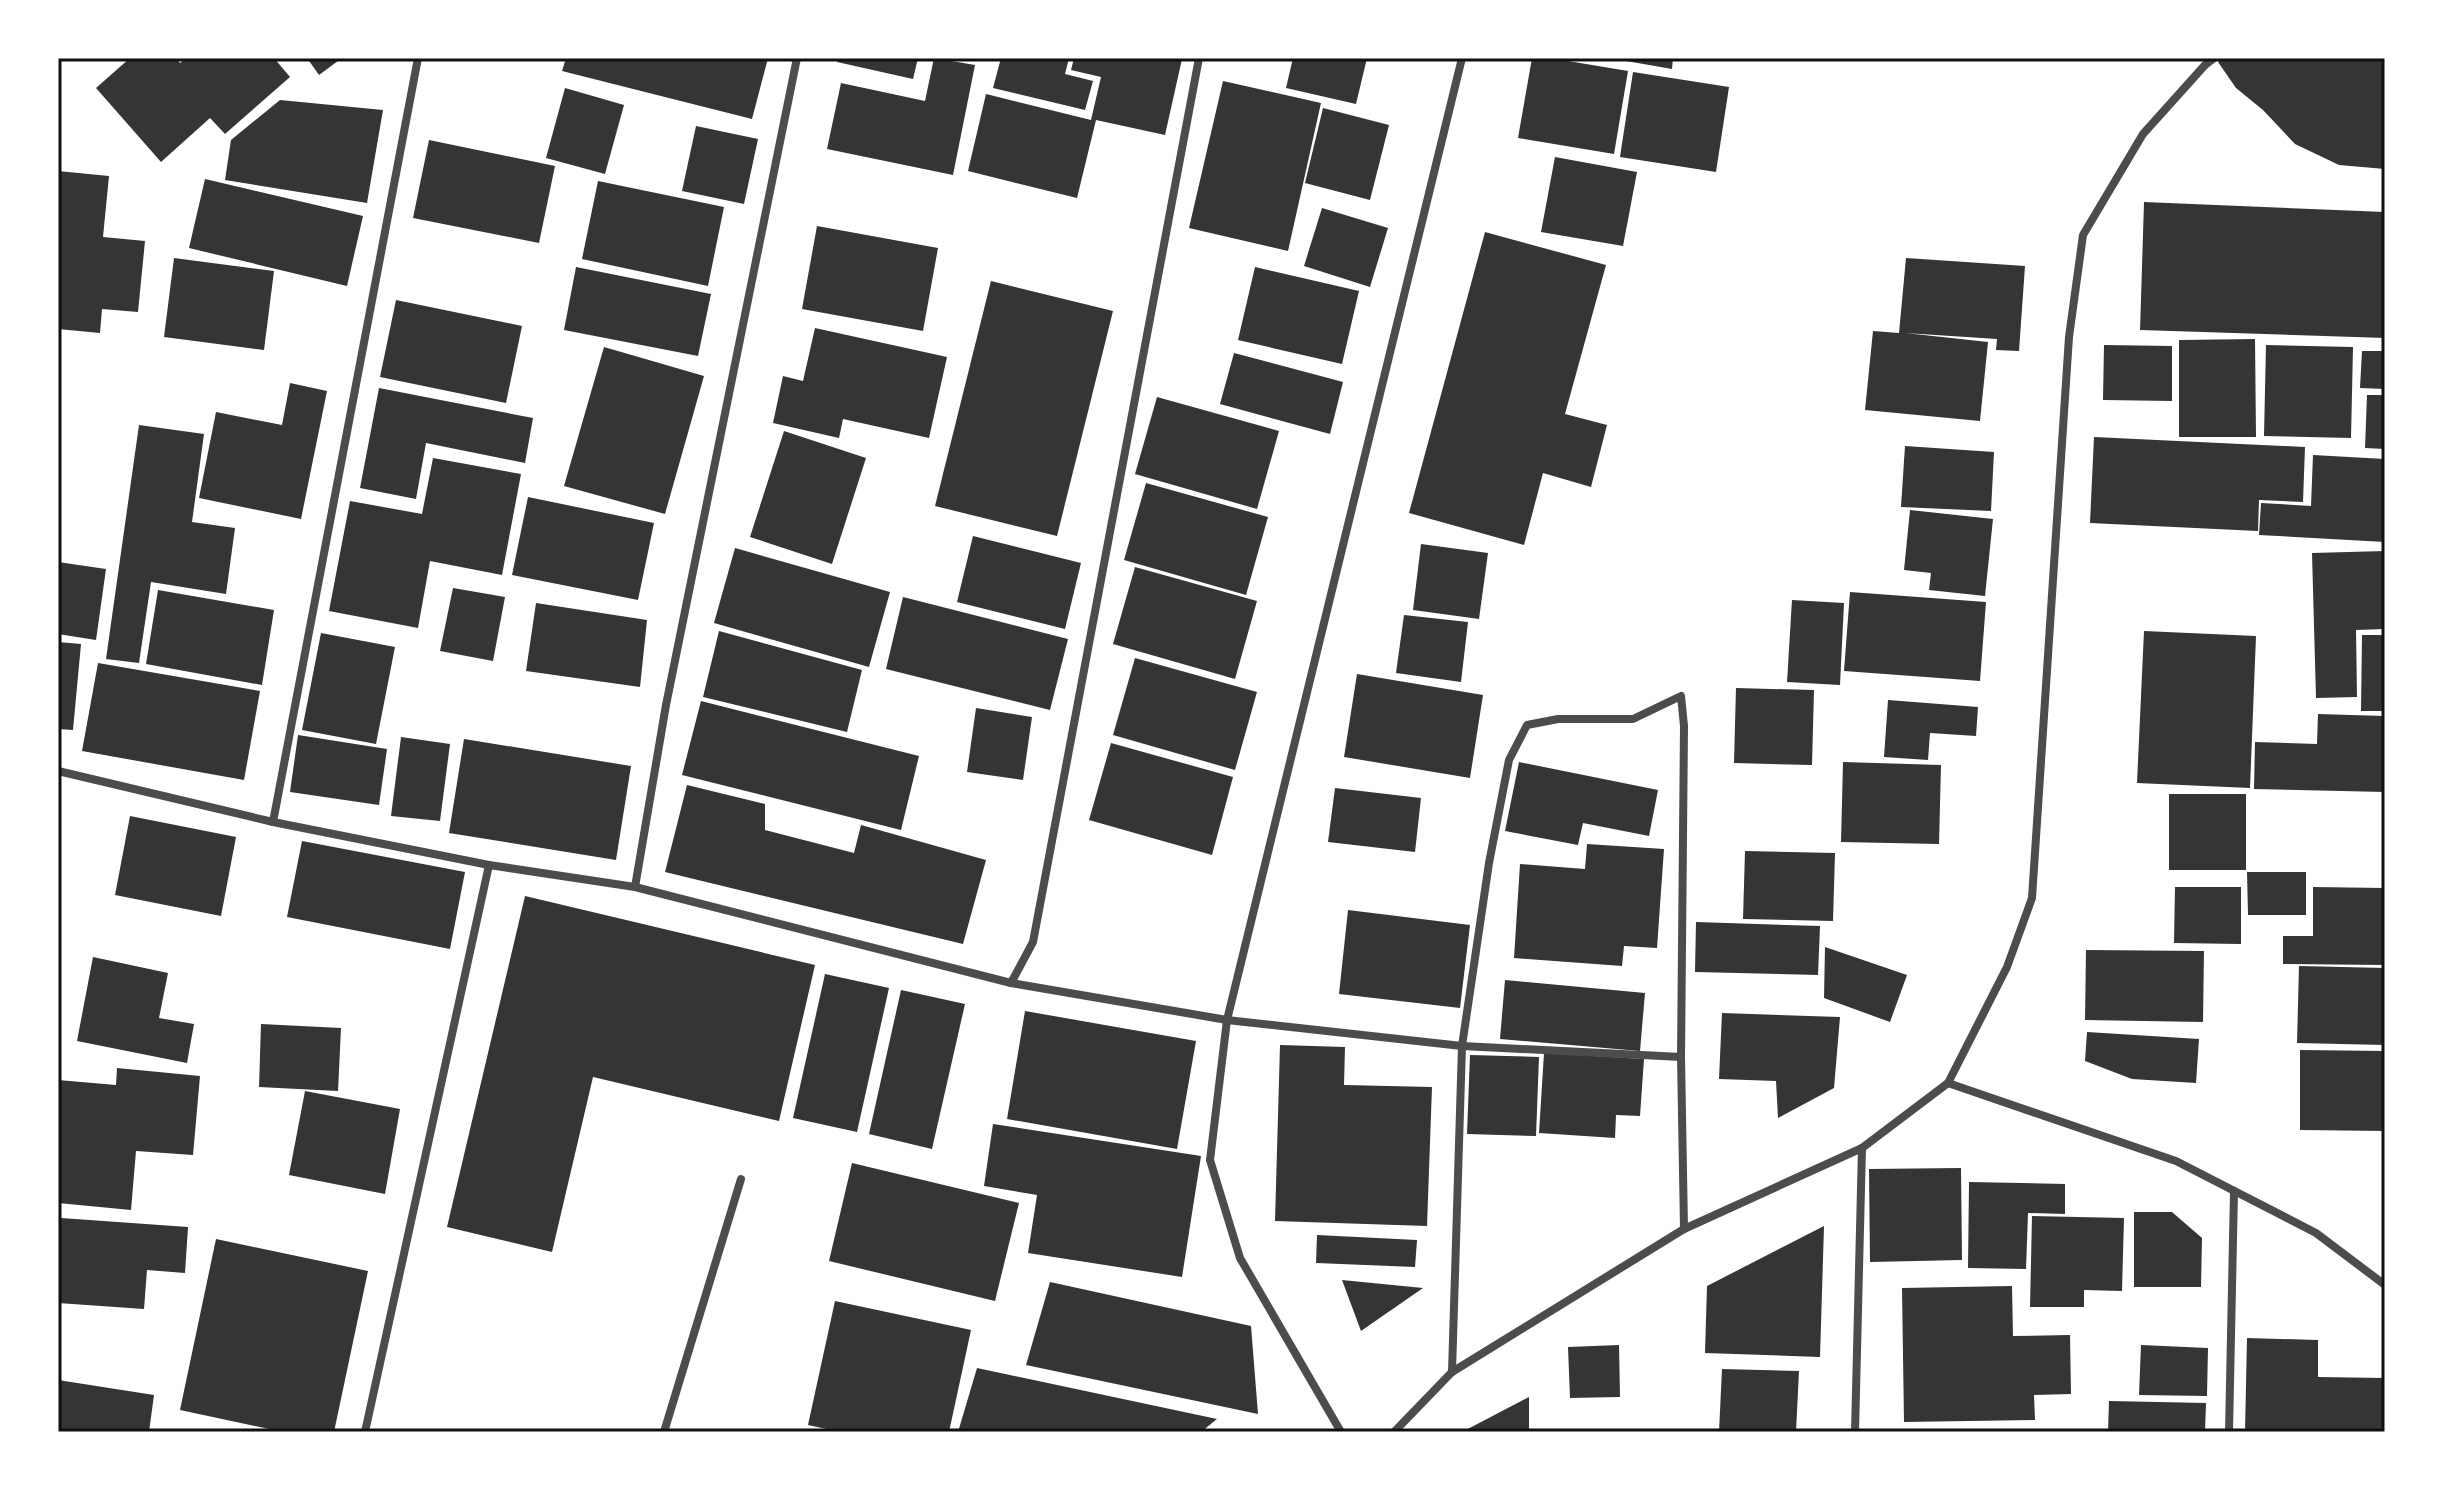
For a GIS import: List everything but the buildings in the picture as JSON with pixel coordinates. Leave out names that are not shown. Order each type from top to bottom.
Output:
[{"type":"street","points":[[273,822],[418,58]]},
{"type":"street","points":[[635,887],[666,705],[797,58]]},
{"type":"street","points":[[1011,983],[1033,942],[1199,58]]},
{"type":"street","points":[[1341,1432],[1240,1258],[1210,1160],[1227,1020],[1462,58]]},
{"type":"street","points":[[1394,1432],[1452,1372],[1684,1229],[1862,1148],[1948,1083],[2007,967],[2032,898],[2069,337],[2083,235],[2143,134],[2214,58]]},
{"type":"street","points":[[1452,1372],[1462,1046],[1489,863],[1509,760],[1527,725],[1558,719],[1633,719],[1681,696],[1684,726],[1681,1057],[1684,1229]]},
{"type":"street","points":[[58,771],[273,822],[489,865],[635,887],[1011,983],[1227,1020],[1462,1046],[1681,1057]]},
{"type":"street","points":[[365,1432],[489,865]]},
{"type":"street","points":[[1948,1083],[2176,1161],[2316,1233],[2385,1285]]},
{"type":"street","points":[[1855,1432],[1862,1148]]},
{"type":"street","points":[[664,1432],[741,1179]]},
{"type":"street","points":[[2229,1432],[2234,1191]]}]
